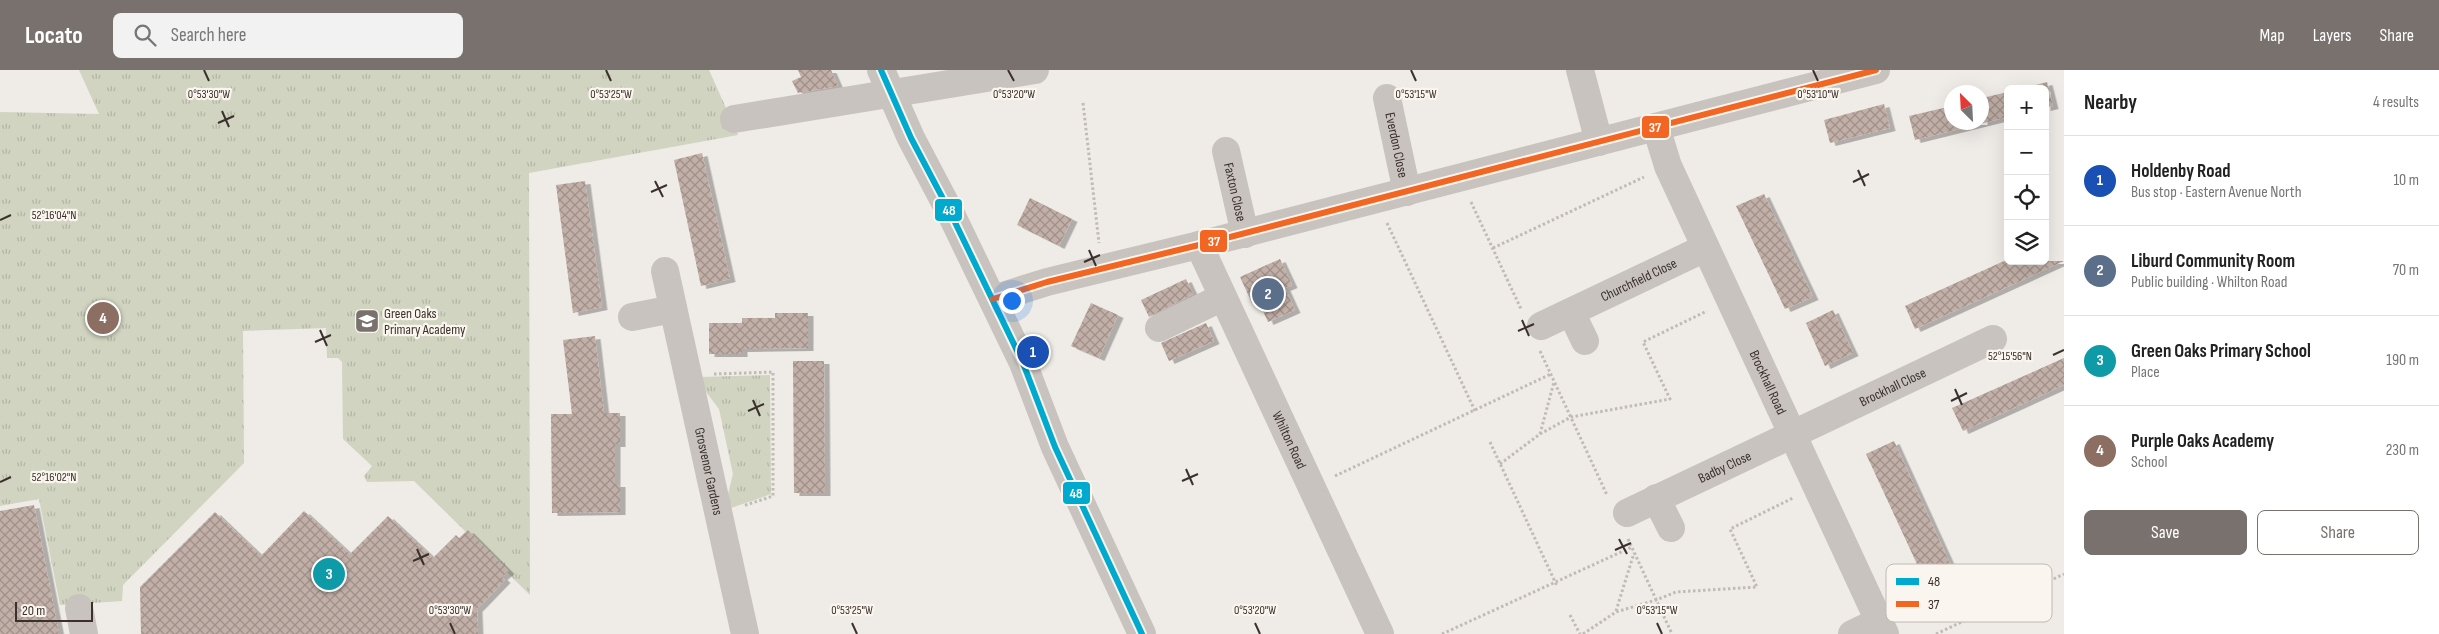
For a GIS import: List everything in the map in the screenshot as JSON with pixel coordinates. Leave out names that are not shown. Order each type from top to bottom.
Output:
[{"type":"street","points":[[734,119],[886,82],[1035,70]]},
{"type":"street","points":[[1580,70],[1599,142]]},
{"type":"street","points":[[993,300],[1023,288],[1245,234],[1876,70]]},
{"type":"street","points":[[886,82],[1023,363],[1055,448],[1142,634]]},
{"type":"street","name":"Everdon Close","points":[[1387,98],[1407,192]]},
{"type":"street","name":"Brockhall Road","points":[[1656,127],[1668,166],[1882,628]]},
{"type":"street","name":"Faxton Close","points":[[1226,151],[1245,234]]},
{"type":"street","name":"Whilton Road","points":[[1199,245],[1380,634]]},
{"type":"street","name":"Churchfield Close","points":[[1534,329],[1705,248]]},
{"type":"street","name":"Grosvenor Gardens","points":[[665,271],[745,634]]},
{"type":"street","points":[[1159,328],[1223,297]]},
{"type":"street","points":[[632,317],[673,309]]},
{"type":"street","points":[[1571,312],[1585,341]]},
{"type":"street","name":"Brockhall Close","points":[[1791,434],[1993,338]]},
{"type":"street","name":"Badby Close","points":[[1620,514],[1791,434]]},
{"type":"street","points":[[1656,498],[1671,528]]},
{"type":"street","points":[[1852,634],[1882,628]]},
{"type":"path","points":[[1083,103],[1103,268]]},
{"type":"path","points":[[1493,248],[1668,166]]},
{"type":"path","points":[[1460,178],[1534,329],[1554,381],[1620,514],[1634,552],[1672,634]]},
{"type":"path","points":[[1376,200],[1475,411]]},
{"type":"path","points":[[1500,464],[1540,434],[1571,417],[1670,399],[1643,342],[1731,300]]},
{"type":"path","points":[[687,374],[773,372],[773,496],[718,514]]},
{"type":"path","points":[[1312,487],[1551,374]]},
{"type":"path","points":[[1540,434],[1554,381]]},
{"type":"path","points":[[1490,442],[1556,584]]},
{"type":"path","points":[[1570,615],[1582,634],[1616,612],[1676,592],[1757,587],[1730,529],[1816,487]]},
{"type":"path","points":[[1442,634],[1556,584],[1632,547]]},
{"type":"path","points":[[1616,612],[1634,552]]},
{"type":"path","points":[[2052,580],[2064,574]]},
{"type":"path","points":[[1936,634],[1962,622]]},
{"type":"green space","points":[[79,70],[709,70],[738,135],[529,173],[530,595],[414,481],[367,482],[364,476],[372,466],[343,439],[342,362],[338,358],[327,358],[326,328],[243,331],[244,463],[123,585],[122,601],[60,605],[39,499],[0,506],[0,112],[99,114]]},
{"type":"green space","points":[[770,375],[771,494],[731,508],[728,494],[733,474],[719,409],[703,388],[700,377]]},
{"type":"building","points":[[798,70],[831,70],[838,86],[798,93],[792,81],[801,77]]},
{"type":"building","points":[[2047,82],[2048,85],[2035,85]]},
{"type":"building","points":[[2049,90],[2053,106],[2049,107]]},
{"type":"building","points":[[2004,93],[2004,118],[1989,122],[1989,96]]},
{"type":"building","points":[[1884,104],[1890,128],[1830,143],[1824,120]]},
{"type":"building","points":[[1944,108],[1944,130],[1955,130],[1915,140],[1909,116]]},
{"type":"building","points":[[702,153],[730,279],[701,286],[674,160]]},
{"type":"building","points":[[585,181],[602,307],[573,313],[556,185]]},
{"type":"building","points":[[1764,194],[1813,297],[1785,309],[1736,206]]},
{"type":"building","points":[[1030,198],[1072,219],[1059,246],[1017,225]]},
{"type":"building","points":[[1280,259],[1292,285],[1285,288],[1295,310],[1268,322],[1258,300],[1252,303],[1240,277]]},
{"type":"building","points":[[2004,261],[2004,265],[2049,265],[2049,261],[2064,261],[1915,329],[1905,306]]},
{"type":"building","points":[[1186,279],[1193,294],[1149,317],[1141,300]]},
{"type":"building","points":[[1091,303],[1118,315],[1099,358],[1071,346]]},
{"type":"building","points":[[1833,310],[1853,353],[1825,366],[1806,323]]},
{"type":"building","points":[[775,313],[808,313],[808,348],[742,349],[742,354],[709,354],[709,323],[742,323],[742,318],[775,318]]},
{"type":"building","points":[[1206,323],[1214,341],[1169,361],[1161,343]]},
{"type":"building","points":[[595,336],[604,413],[620,413],[620,444],[615,444],[615,484],[620,484],[620,512],[552,513],[551,414],[572,414],[563,340]]},
{"type":"building","points":[[2064,358],[2064,385],[1963,431],[1952,408]]},
{"type":"building","points":[[793,361],[824,361],[825,493],[794,493]]},
{"type":"building","points":[[1894,441],[1950,564],[1917,564],[1866,454]]},
{"type":"building","points":[[34,505],[59,634],[0,634],[0,511]]},
{"type":"building","points":[[304,511],[350,554],[388,516],[433,558],[456,535],[459,538],[468,530],[509,571],[502,577],[505,580],[477,609],[478,634],[141,634],[140,587],[215,512],[261,556]]},
{"type":"transit line","name":"48","points":[[881,70],[911,138],[951,214],[1023,363],[1055,447],[1142,634]]},
{"type":"transit line","name":"37","points":[[993,299],[1047,282],[1199,245],[1876,70]]},
{"type":"place","name":"Liburd Community Room","points":[[1268,294]]},
{"type":"place","name":"Purple Oaks Academy","points":[[103,318]]},
{"type":"place","name":"Green Oaks Primary Academy","points":[[367,321]]},
{"type":"place","name":"Holdenby Road","points":[[1033,352]]},
{"type":"place","name":"Green Oaks Primary School","points":[[329,574]]}]
